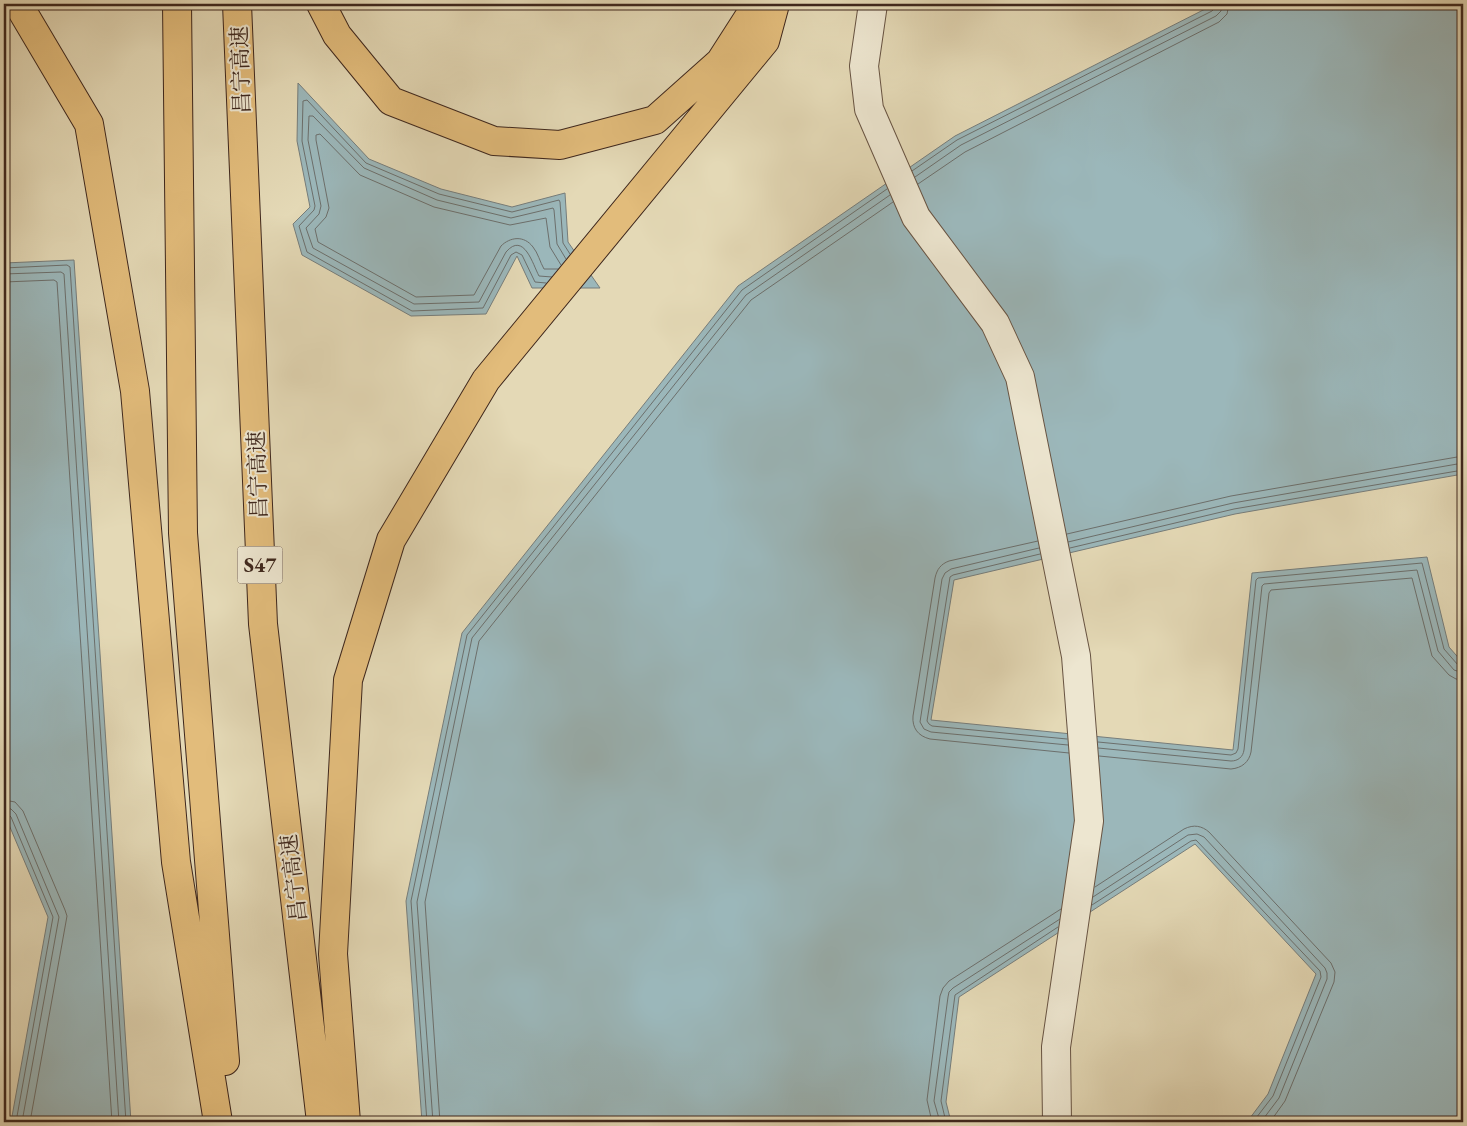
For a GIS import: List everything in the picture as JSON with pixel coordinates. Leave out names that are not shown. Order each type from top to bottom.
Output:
[{"type":"highway","points":[[18,4],[89,124],[135,391],[176,862],[218,1122]]},
{"type":"highway","points":[[177,4],[182,534],[230,1122]]},
{"type":"highway","name":"昌宁高速","points":[[238,4],[263,624],[321,1122]]},
{"type":"highway","points":[[322,4],[337,34],[391,101],[494,141],[560,145],[655,120],[720,62],[756,4]]},
{"type":"highway","points":[[346,1122],[333,954],[348,680],[391,540],[486,380],[765,41],[775,4]]},
{"type":"street","points":[[873,4],[864,66],[868,109],[916,217],[995,323],[1020,377],[1076,656],[1089,821],[1056,1047],[1057,1122]]},
{"type":"water","points":[[1215,4],[1463,4],[1463,474],[1235,514],[954,580],[931,720],[1233,750],[1252,573],[1427,557],[1449,647],[1463,663],[1463,1122],[1247,1122],[1268,1094],[1316,974],[1195,844],[959,997],[946,1102],[951,1122],[422,1122],[406,901],[462,633],[738,286],[955,136]]},
{"type":"water","points":[[298,83],[369,159],[441,189],[512,207],[565,193],[568,242],[600,288],[532,288],[517,256],[486,314],[411,316],[302,255],[293,224],[310,207],[297,141]]},
{"type":"water","points":[[74,260],[131,1122],[11,1122],[48,917],[4,813],[4,263]]}]
